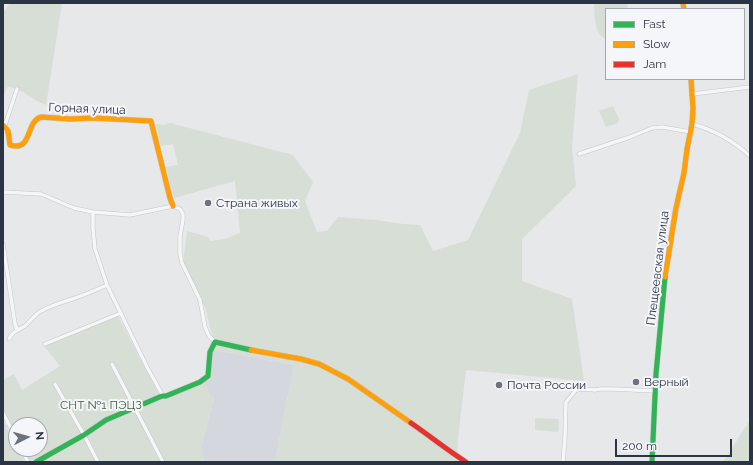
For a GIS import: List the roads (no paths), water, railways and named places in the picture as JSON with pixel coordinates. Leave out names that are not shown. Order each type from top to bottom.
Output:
[{"type":"street","name":"Плещеевская улица","points":[[652,462],[661,312],[666,267],[691,132],[693,113],[691,80]]},
{"type":"street","points":[[692,94],[750,87]]},
{"type":"street","points":[[4,129],[17,89]]},
{"type":"street","name":"Горная улица","points":[[4,129],[8,132],[10,145],[13,147],[23,144],[38,118],[68,119],[92,117],[151,121],[173,206]]},
{"type":"street","points":[[692,124],[718,133],[737,144],[750,156]]},
{"type":"street","points":[[579,154],[652,128],[662,127],[691,132]]},
{"type":"street","points":[[3,192],[41,194],[74,208],[93,212],[130,215],[173,206],[180,209],[183,214],[180,236],[180,254],[182,263],[200,300],[209,336],[215,342],[250,350],[309,360],[319,364],[348,379],[433,438],[448,451],[466,462]]},
{"type":"street","points":[[93,212],[95,249],[107,285],[147,367],[164,396]]},
{"type":"street","points":[[3,244],[15,324],[18,329]]},
{"type":"street","points":[[9,339],[12,334],[25,326],[40,311],[107,285]]},
{"type":"street","points":[[45,344],[121,313]]},
{"type":"street","points":[[36,462],[84,435],[106,420],[200,382],[208,376],[210,352],[215,342]]},
{"type":"street","points":[[112,364],[164,462]]},
{"type":"street","points":[[55,384],[98,462]]},
{"type":"street","points":[[563,462],[566,402],[576,390],[613,389],[656,391]]},
{"type":"street","points":[[3,413],[8,423]]},
{"type":"place","name":"Страна живых","points":[[208,203]]},
{"type":"place","name":"Верный","points":[[636,382]]},
{"type":"place","name":"Почта России","points":[[499,385]]},
{"type":"park label","name":"СНТ №1 ПЭЦЗ","points":[[101,405]]}]
